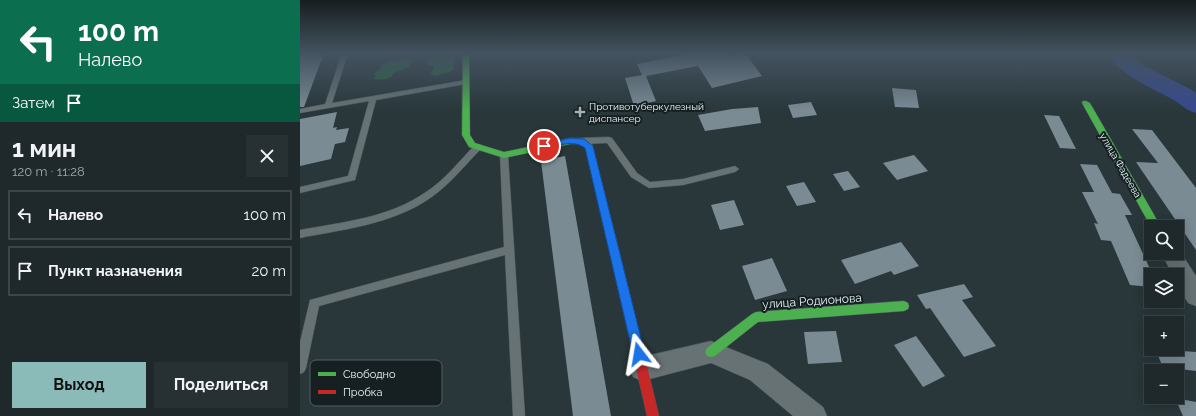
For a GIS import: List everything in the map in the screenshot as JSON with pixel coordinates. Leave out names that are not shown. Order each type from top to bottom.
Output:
[{"type":"street","points":[[466,72],[466,134],[472,145],[504,155],[570,140],[581,141],[589,146],[653,416]]},
{"type":"street","name":"улица Фадеева","points":[[1086,103],[1152,220]]},
{"type":"street","points":[[1175,260],[1196,296]]},
{"type":"street","name":"улица Родионова","points":[[711,352],[756,317],[904,306]]},
{"type":"street","points":[[642,369],[711,352],[759,372],[814,416]]},
{"type":"lane","points":[[328,105],[339,72]]},
{"type":"lane","points":[[300,111],[466,82]]},
{"type":"lane","points":[[300,190],[352,178],[373,98]]},
{"type":"lane","points":[[581,141],[609,140],[634,175],[649,185],[683,182],[735,169]]},
{"type":"lane","points":[[300,234],[377,218],[406,208],[434,191],[478,147]]},
{"type":"lane","points":[[504,155],[508,250],[519,416]]},
{"type":"lane","points":[[300,368],[314,303],[508,250]]},
{"type":"green space","points":[[376,72],[396,72],[387,79],[374,79],[376,76],[374,74]]},
{"type":"green space","points":[[431,72],[448,72],[434,76]]},
{"type":"building","points":[[300,72],[317,72],[304,107],[300,107]]},
{"type":"building","points":[[641,72],[665,72],[646,76],[656,101],[634,106],[625,78],[642,75]]},
{"type":"building","points":[[702,72],[759,72],[762,76],[712,88]]},
{"type":"building","points":[[892,88],[916,90],[919,108],[895,107]]},
{"type":"building","points":[[811,102],[817,115],[793,118],[788,105]]},
{"type":"building","points":[[758,107],[761,123],[705,131],[698,115],[732,109]]},
{"type":"building","points":[[337,112],[333,128],[337,127],[336,130],[349,128],[345,142],[335,144],[331,159],[300,166],[300,119]]},
{"type":"building","points":[[1044,115],[1059,116],[1076,149],[1060,148]]},
{"type":"building","points":[[1132,129],[1152,130],[1196,188],[1196,250],[1184,232],[1184,220],[1176,220],[1136,162],[1158,163]]},
{"type":"building","points":[[914,155],[928,171],[897,180],[883,163]]},
{"type":"building","points":[[565,156],[611,416],[573,416],[541,161]]},
{"type":"building","points":[[1080,164],[1097,165],[1112,193],[1120,194],[1132,215],[1125,215],[1144,256],[1144,260],[1146,260],[1150,268],[1144,268],[1144,286],[1130,285],[1111,241],[1101,240],[1094,223],[1098,224],[1082,192],[1094,192]]},
{"type":"building","points":[[848,171],[860,187],[844,191],[833,174]]},
{"type":"building","points":[[804,182],[816,202],[797,206],[786,186]]},
{"type":"building","points":[[734,200],[744,225],[720,230],[711,205]]},
{"type":"building","points":[[901,242],[919,266],[894,275],[891,271],[855,284],[841,260]]},
{"type":"building","points":[[772,258],[787,291],[755,300],[742,266]]},
{"type":"building","points":[[964,284],[973,297],[962,300],[996,346],[964,357],[930,308],[926,309],[917,295]]},
{"type":"building","points":[[836,331],[842,362],[808,364],[804,332]]},
{"type":"building","points":[[916,336],[945,376],[923,387],[894,345]]},
{"type":"building","points":[[1184,351],[1196,352],[1196,371],[1184,370],[1184,364],[1162,364],[1158,356],[1184,356]]},
{"type":"building","points":[[1184,400],[1196,402],[1196,416],[1183,416],[1178,404],[1184,404]]},
{"type":"waterway","points":[[1140,72],[1183,95],[1196,105]]},
{"type":"traffic: fast","points":[[466,72],[466,135],[472,145],[504,155],[570,141],[581,141],[589,146],[615,254]]},
{"type":"traffic: fast","points":[[1086,103],[1152,220]]},
{"type":"traffic: fast","points":[[711,352],[756,317],[904,306]]},
{"type":"traffic: jam","points":[[615,254],[653,416]]},
{"type":"place","name":"Противотуберкулезный диспансер","points":[[580,112]]},
{"type":"route","points":[[544,146],[570,140],[581,141],[589,146],[639,354]]}]
